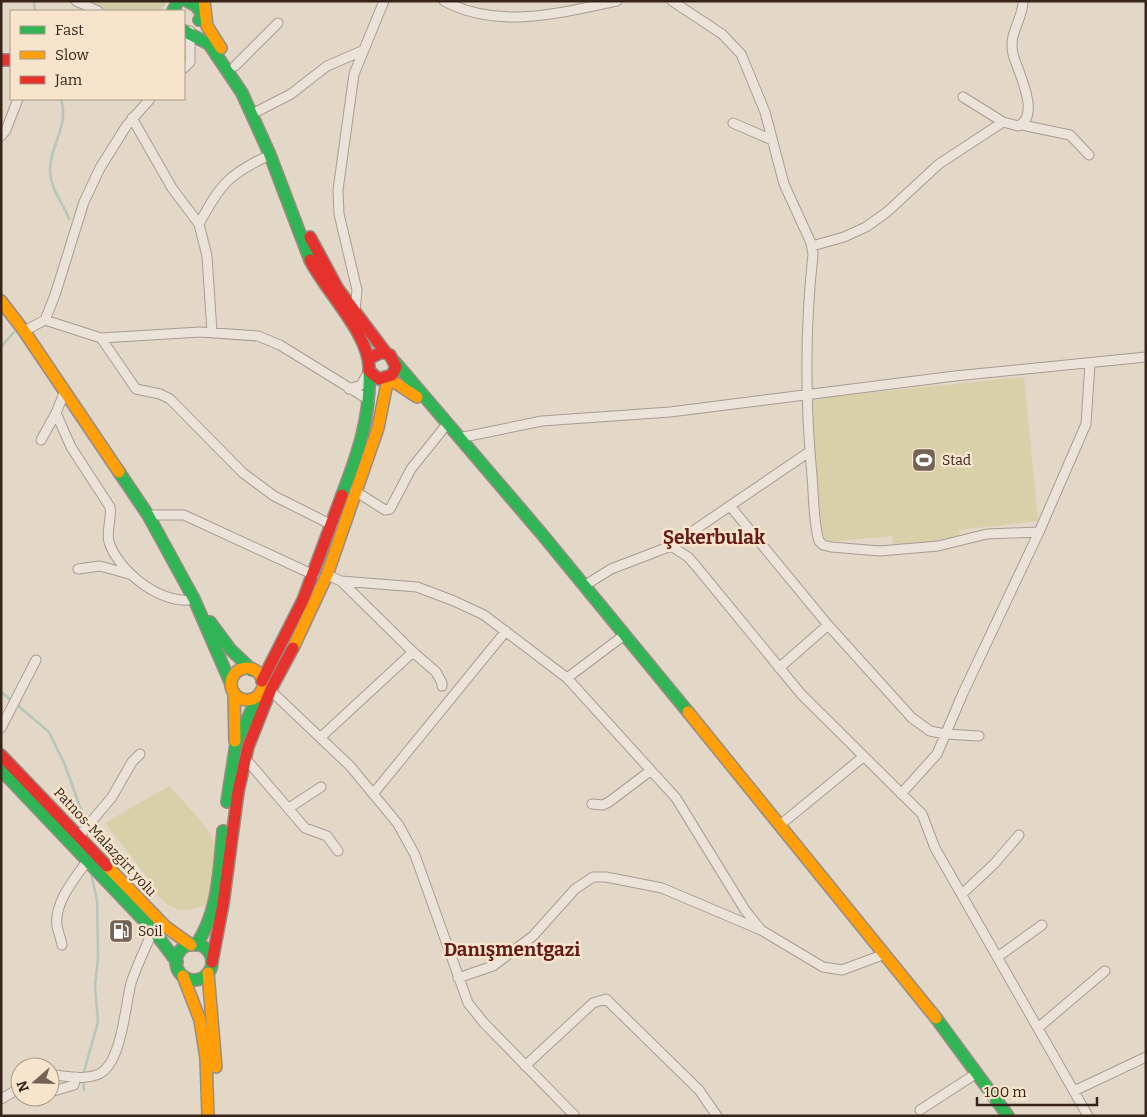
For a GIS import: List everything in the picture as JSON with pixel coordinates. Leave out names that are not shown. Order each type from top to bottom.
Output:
[{"type":"main road","points":[[187,1],[196,6],[203,15]]},
{"type":"main road","points":[[204,1],[203,15],[206,26],[235,66],[258,112],[312,242],[338,289],[386,353],[584,586],[885,954],[938,1020],[1008,1116]]},
{"type":"main road","points":[[203,15],[187,30],[209,44],[242,93],[270,155],[304,248],[317,273],[363,341],[370,358],[370,400],[361,440],[332,525],[314,575],[297,614],[236,744]]},
{"type":"main road","points":[[1,301],[24,331],[148,515],[194,599],[238,698],[248,700],[263,688]]},
{"type":"main road","points":[[370,358],[377,353],[386,353]]},
{"type":"main road","points":[[219,1116],[208,973],[212,962],[223,904],[238,792],[245,758],[263,688],[308,618],[328,575],[378,428],[388,378],[394,371],[395,362]]},
{"type":"main road","points":[[369,371],[380,379],[388,378],[404,387],[444,421]]},
{"type":"main road","points":[[194,599],[230,649],[252,670],[257,672],[263,688]]},
{"type":"main road","points":[[176,962],[179,953],[194,945],[203,937],[211,921],[236,744],[234,675],[238,671],[252,670]]},
{"type":"main road","name":"Patnos-Malazgirt yolu","points":[[1,755],[166,927],[194,945]]},
{"type":"main road","points":[[1,770],[153,930],[176,962],[200,1020],[206,1058],[208,1116]]},
{"type":"main road","points":[[194,945],[205,948],[212,962]]},
{"type":"main road","points":[[183,976],[188,979],[199,979],[208,973]]},
{"type":"street","points":[[76,1],[96,10]]},
{"type":"street","points":[[355,311],[357,290],[339,214],[338,190],[352,88],[362,51],[384,1]]},
{"type":"street","points":[[444,1],[481,15],[529,17],[617,1]]},
{"type":"street","points":[[672,1],[722,34],[741,54],[765,112],[784,184],[812,246],[806,394],[817,534],[823,546],[880,551],[938,546],[987,534],[1039,532]]},
{"type":"street","points":[[1022,125],[1027,114],[1028,100],[1022,74],[1013,54],[1012,40],[1015,27],[1022,14],[1023,1]]},
{"type":"street","points":[[235,66],[278,23]]},
{"type":"street","points":[[185,67],[190,62],[187,30]]},
{"type":"street","points":[[258,112],[291,94],[327,66],[362,51]]},
{"type":"street","points":[[963,98],[1013,126],[1022,125],[1070,135],[1089,154]]},
{"type":"street","points":[[1,136],[6,130],[18,100]]},
{"type":"street","points":[[24,331],[45,320],[55,295],[84,202],[100,168],[132,118],[149,100]]},
{"type":"street","points":[[132,118],[172,188],[199,224],[207,256],[212,332]]},
{"type":"street","points":[[812,246],[844,237],[866,227],[887,212],[939,164],[1003,122]]},
{"type":"street","points":[[733,123],[772,140]]},
{"type":"street","points":[[199,224],[214,196],[226,180],[241,169],[270,155]]},
{"type":"street","points":[[45,320],[101,338],[212,332],[258,336],[280,345],[349,389],[370,400]]},
{"type":"street","points":[[101,338],[136,389],[160,394],[170,399],[243,473],[274,496],[332,525]]},
{"type":"street","points":[[459,438],[542,421],[670,412],[955,376],[1146,357]]},
{"type":"street","points":[[901,794],[937,754],[962,693],[1039,532],[1086,424],[1090,363]]},
{"type":"street","points":[[349,389],[361,385],[369,371]]},
{"type":"street","points":[[42,440],[65,391]]},
{"type":"street","points":[[56,413],[71,447],[110,507],[109,542],[117,558],[129,574],[146,586],[181,602],[194,599]]},
{"type":"street","points":[[355,491],[385,510],[390,509],[411,469],[444,421]]},
{"type":"street","points":[[584,586],[611,569],[671,546],[810,452]]},
{"type":"street","points":[[730,506],[828,626],[912,718],[930,731],[979,736]]},
{"type":"street","points":[[148,515],[184,514],[314,575]]},
{"type":"street","points":[[671,546],[688,557],[696,566],[801,694],[922,814],[935,848],[999,956],[1088,1116]]},
{"type":"street","points":[[78,570],[100,566],[129,574]]},
{"type":"street","points":[[328,575],[341,581],[356,593],[413,652],[436,672],[442,686]]},
{"type":"street","points":[[341,581],[417,587],[484,615],[567,678],[676,798],[745,910],[761,930]]},
{"type":"street","points":[[779,668],[828,626]]},
{"type":"street","points":[[373,794],[506,631]]},
{"type":"street","points":[[567,678],[623,636]]},
{"type":"street","points":[[321,737],[413,652]]},
{"type":"street","points":[[1,728],[36,660]]},
{"type":"street","points":[[263,688],[321,737],[398,824],[415,854],[464,995],[475,1013],[571,1114]]},
{"type":"street","points":[[80,836],[140,754]]},
{"type":"street","points":[[780,825],[863,757]]},
{"type":"street","points":[[245,758],[305,828],[328,836],[338,851]]},
{"type":"street","points":[[592,804],[602,805],[609,802],[650,771]]},
{"type":"street","points":[[289,808],[321,787]]},
{"type":"street","points":[[962,894],[994,864],[1020,835]]},
{"type":"street","points":[[62,945],[57,926],[60,906],[70,886],[88,860]]},
{"type":"street","points":[[458,978],[493,966],[533,936],[575,889],[593,877],[606,877],[662,888],[761,930],[823,966],[842,970],[885,954]]},
{"type":"street","points":[[999,956],[1042,925]]},
{"type":"street","points":[[60,1076],[81,1077],[105,1070],[112,1061],[131,985],[153,930]]},
{"type":"street","points":[[1039,1028],[1105,970]]},
{"type":"street","points":[[525,1066],[593,1003],[606,999],[699,1090],[718,1116]]},
{"type":"street","points":[[1074,1091],[1146,1057]]},
{"type":"street","points":[[920,1110],[977,1073]]},
{"type":"street","points":[[60,1089],[74,1085],[81,1077]]},
{"type":"shaded area","points":[[84,1],[168,1],[161,10],[105,10]]},
{"type":"shaded area","name":"Stad","points":[[1024,377],[1038,521],[959,530],[959,538],[893,546],[892,536],[828,542],[822,534],[810,399]]},
{"type":"shaded area","points":[[169,786],[204,825],[215,845],[215,871],[206,905],[186,910],[179,910],[168,905],[147,886],[148,878],[105,823]]},
{"type":"waterway","points":[[34,1],[35,10]]},
{"type":"waterway","points":[[61,100],[63,118],[53,153],[50,172],[55,191],[69,219]]},
{"type":"waterway","points":[[1,347],[14,332]]},
{"type":"waterway","points":[[1,692],[12,701]]},
{"type":"waterway","points":[[16,704],[49,732],[65,765],[80,807],[87,819],[108,842]]},
{"type":"waterway","points":[[83,1075],[98,1022],[95,986],[98,957],[97,900],[91,873]]},
{"type":"waterway","points":[[83,1080],[84,1090]]},
{"type":"traffic: fast","points":[[174,10],[178,1]]},
{"type":"traffic: fast","points":[[187,1],[196,6],[203,15],[199,20]]},
{"type":"traffic: fast","points":[[185,32],[209,44],[242,93],[270,155],[310,260]]},
{"type":"traffic: fast","points":[[395,362],[541,533],[688,712]]},
{"type":"traffic: fast","points":[[342,495],[366,419],[369,371]]},
{"type":"traffic: fast","points":[[119,472],[148,515],[194,599],[231,684]]},
{"type":"traffic: fast","points":[[210,622],[230,649],[252,670]]},
{"type":"traffic: fast","points":[[227,802],[236,744],[258,696]]},
{"type":"traffic: fast","points":[[1,770],[153,930],[177,962]]},
{"type":"traffic: fast","points":[[196,945],[204,932],[214,905],[223,831]]},
{"type":"traffic: fast","points":[[194,944],[206,950],[212,962],[206,974],[194,980],[182,974],[176,962],[182,950],[194,944]]},
{"type":"traffic: fast","points":[[936,1018],[1008,1116]]},
{"type":"traffic: slow","points":[[204,1],[207,26],[221,48]]},
{"type":"traffic: slow","points":[[1,301],[24,331],[119,472]]},
{"type":"traffic: slow","points":[[293,648],[327,575],[378,428],[388,378],[417,397]]},
{"type":"traffic: slow","points":[[247,668],[258,673],[263,684],[258,695],[247,700],[236,695],[231,684],[236,673],[247,668]]},
{"type":"traffic: slow","points":[[234,694],[235,741]]},
{"type":"traffic: slow","points":[[688,712],[936,1018]]},
{"type":"traffic: slow","points":[[107,866],[166,927],[191,945]]},
{"type":"traffic: slow","points":[[208,973],[216,1067]]},
{"type":"traffic: slow","points":[[183,976],[200,1020],[206,1058],[208,1116]]},
{"type":"traffic: jam","points":[[1,60],[10,60]]},
{"type":"traffic: jam","points":[[310,237],[338,289],[386,353]]},
{"type":"traffic: jam","points":[[310,260],[356,329],[368,358],[369,371],[379,379],[392,375],[396,367],[390,355],[382,352],[370,358]]},
{"type":"traffic: jam","points":[[262,681],[303,600],[342,495]]},
{"type":"traffic: jam","points":[[212,962],[223,904],[238,792],[248,747],[271,689],[293,648]]},
{"type":"traffic: jam","points":[[1,755],[107,866]]},
{"type":"place","name":"Stad","points":[[924,460]]},
{"type":"place","name":"Soil","points":[[121,931]]},
{"type":"district","name":"Şekerbulak","points":[[714,537]]},
{"type":"district","name":"Danışmentgazi","points":[[512,949]]}]
